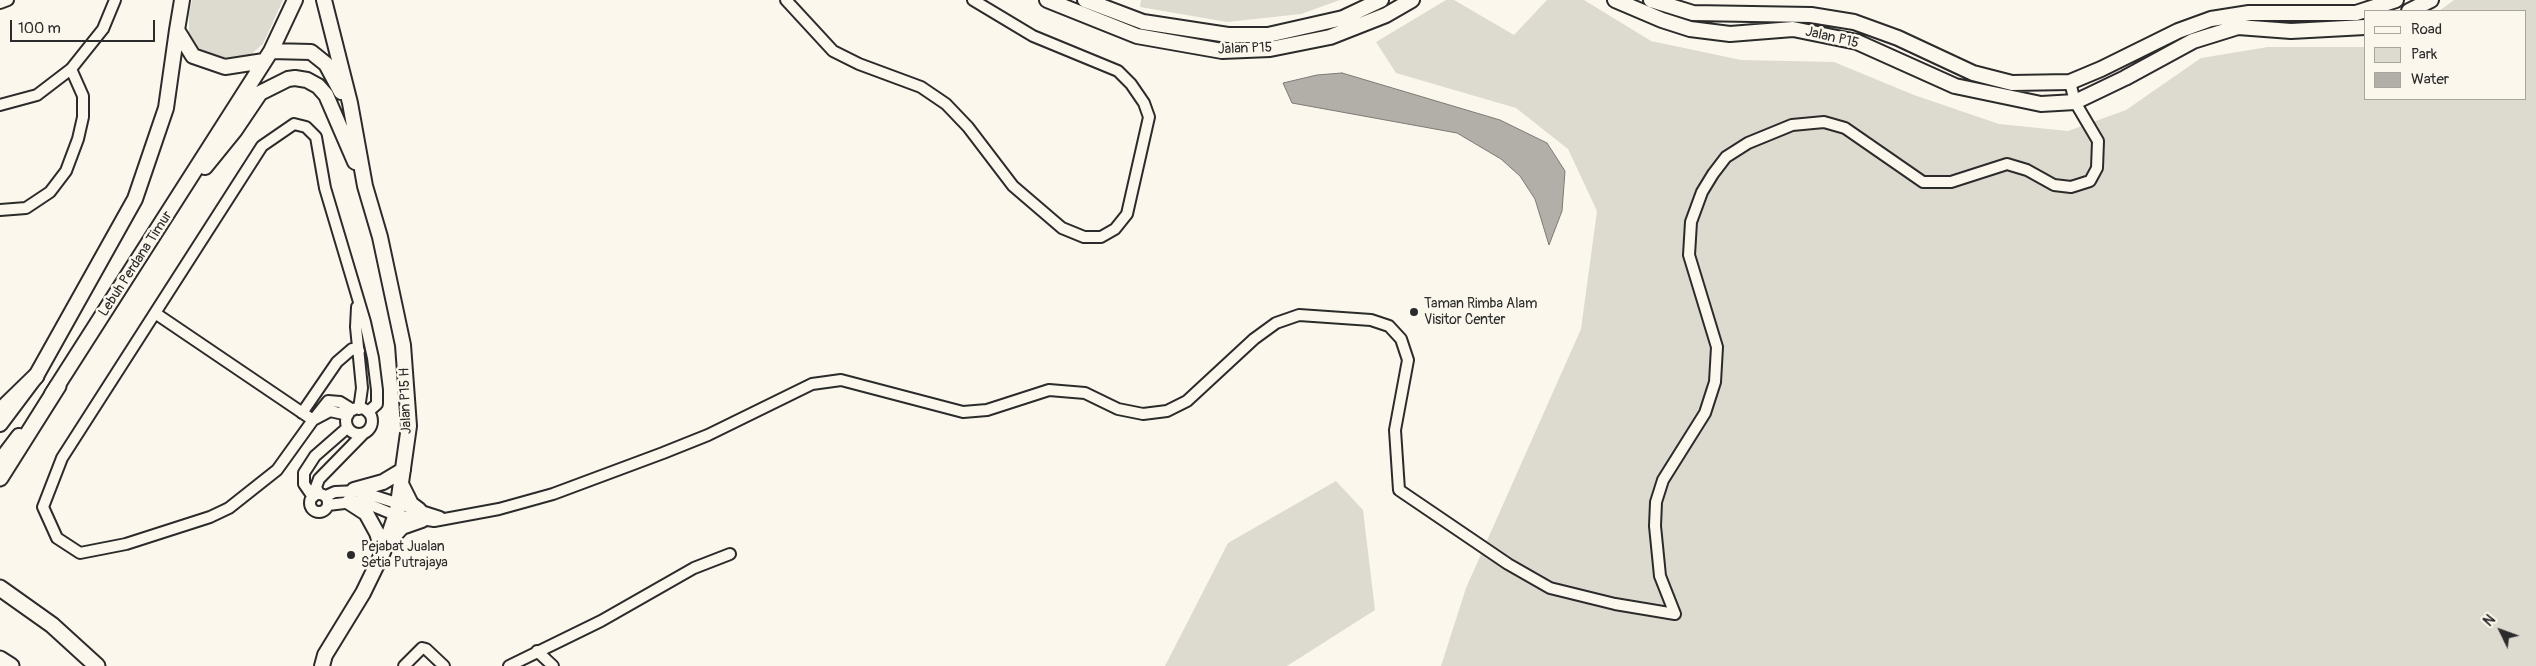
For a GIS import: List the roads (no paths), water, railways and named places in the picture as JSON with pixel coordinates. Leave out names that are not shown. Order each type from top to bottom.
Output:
[{"type":"main road","points":[[0,411],[36,376]]},
{"type":"main road","points":[[0,478],[58,386]]},
{"type":"main road","points":[[0,578],[97,666]]},
{"type":"main road","points":[[0,588],[52,625]]},
{"type":"main road","points":[[0,659],[11,666]]},
{"type":"street","points":[[0,3],[8,0]]},
{"type":"street","points":[[0,106],[37,95],[71,69],[103,29],[115,0]]},
{"type":"street","name":"Lebuh Perdana Timur","points":[[0,424],[36,376],[135,199],[166,108],[182,0]]},
{"type":"street","name":"Lebuh Perdana Timur","points":[[0,462],[58,386],[268,56],[295,0]]},
{"type":"street","name":"Jalan P15 H","points":[[322,666],[325,655],[363,593],[384,549],[397,510],[409,426],[403,345],[380,237],[365,186],[350,103],[324,0]]},
{"type":"street","points":[[786,0],[834,51],[859,64],[921,87],[946,104],[968,127],[1013,186],[1062,228],[1084,237],[1101,237],[1115,228],[1127,214],[1149,118],[1144,103],[1131,84],[1118,72],[1033,36],[972,0]]},
{"type":"street","name":"Jalan P15","points":[[1047,0],[1136,36],[1222,51],[1270,49],[1330,37],[1386,15],[1412,0]]},
{"type":"street","name":"Jalan P15","points":[[1085,0],[1142,22],[1228,35],[1268,35],[1343,18],[1381,0]]},
{"type":"street","name":"Jalan P15","points":[[1615,0],[1662,20],[1690,29],[1730,34],[1777,29],[1816,32],[1857,42],[1955,86],[2041,104],[2075,102]]},
{"type":"street","name":"Jalan P15","points":[[1650,0],[1693,13],[1811,15],[1854,22],[1898,38],[1973,73],[2012,83],[2070,82]]},
{"type":"street","points":[[2365,10],[2396,0]]},
{"type":"street","points":[[2411,10],[2432,0]]},
{"type":"street","points":[[321,498],[335,492],[352,496],[374,494],[397,510],[451,519],[499,509],[611,473],[708,435],[812,384],[841,380],[962,412],[986,410],[1049,390],[1085,393],[1118,410],[1143,414],[1167,411],[1187,401],[1254,339],[1276,323],[1299,315],[1371,320],[1389,326],[1401,340],[1408,360],[1395,430],[1399,490],[1508,564],[1550,588],[1615,604],[1675,614],[1660,576],[1655,526],[1656,502],[1663,480],[1705,413],[1715,382],[1716,347],[1689,255],[1691,222],[1702,192],[1712,174],[1726,157],[1748,143],[1792,125],[1824,122],[1845,128],[1923,182],[1951,182],[2007,164],[2027,170],[2054,185],[2071,187],[2090,181],[2097,168],[2098,141],[2075,102],[2070,82],[2178,31],[2211,19],[2249,13],[2356,13],[2364,10]]},
{"type":"street","points":[[1136,36],[1142,22]]},
{"type":"street","points":[[2075,102],[2125,78],[2193,41],[2238,27],[2290,31],[2364,27]]},
{"type":"street","name":"Jalan P15 H","points":[[177,30],[193,56],[225,67],[268,56],[312,52],[326,64],[335,78],[353,122]]},
{"type":"street","points":[[0,210],[26,208],[50,192],[66,171],[78,139],[83,117],[83,96],[71,69]]},
{"type":"street","points":[[185,187],[212,159],[260,93],[288,78],[307,80],[318,86],[326,95],[365,186]]},
{"type":"street","points":[[321,498],[316,487],[319,479],[372,424],[357,411],[340,402],[328,400],[277,470],[229,508],[210,517],[126,544],[80,553],[57,538],[43,507],[62,458],[262,146],[294,124],[306,126],[316,137],[325,188],[373,358],[377,404],[357,411]]},
{"type":"street","points":[[321,498],[304,484],[304,473],[315,456],[347,428],[357,411],[362,388],[357,335],[358,301]]},
{"type":"street","points":[[155,313],[313,420]]},
{"type":"street","points":[[302,413],[342,352],[357,335]]},
{"type":"street","points":[[337,362],[352,349],[359,351]]},
{"type":"street","points":[[347,428],[354,434],[363,434]]},
{"type":"street","points":[[352,496],[401,477],[411,504],[420,515]]},
{"type":"street","points":[[352,496],[366,513],[384,549],[402,527],[420,515]]},
{"type":"street","points":[[509,666],[601,621],[694,568],[730,554]]},
{"type":"street","points":[[404,666],[422,648],[426,649],[444,666]]},
{"type":"street","points":[[537,651],[553,666]]},
{"type":"water","points":[[1342,73],[1500,120],[1547,143],[1565,171],[1562,211],[1549,245],[1535,199],[1520,176],[1501,159],[1457,133],[1292,103],[1283,83],[1317,75]]},
{"type":"place","name":"Taman Rimba Alam Visitor Center","points":[[1414,312]]},
{"type":"place","name":"Pejabat Jualan Setia Putrajaya","points":[[351,555]]}]
